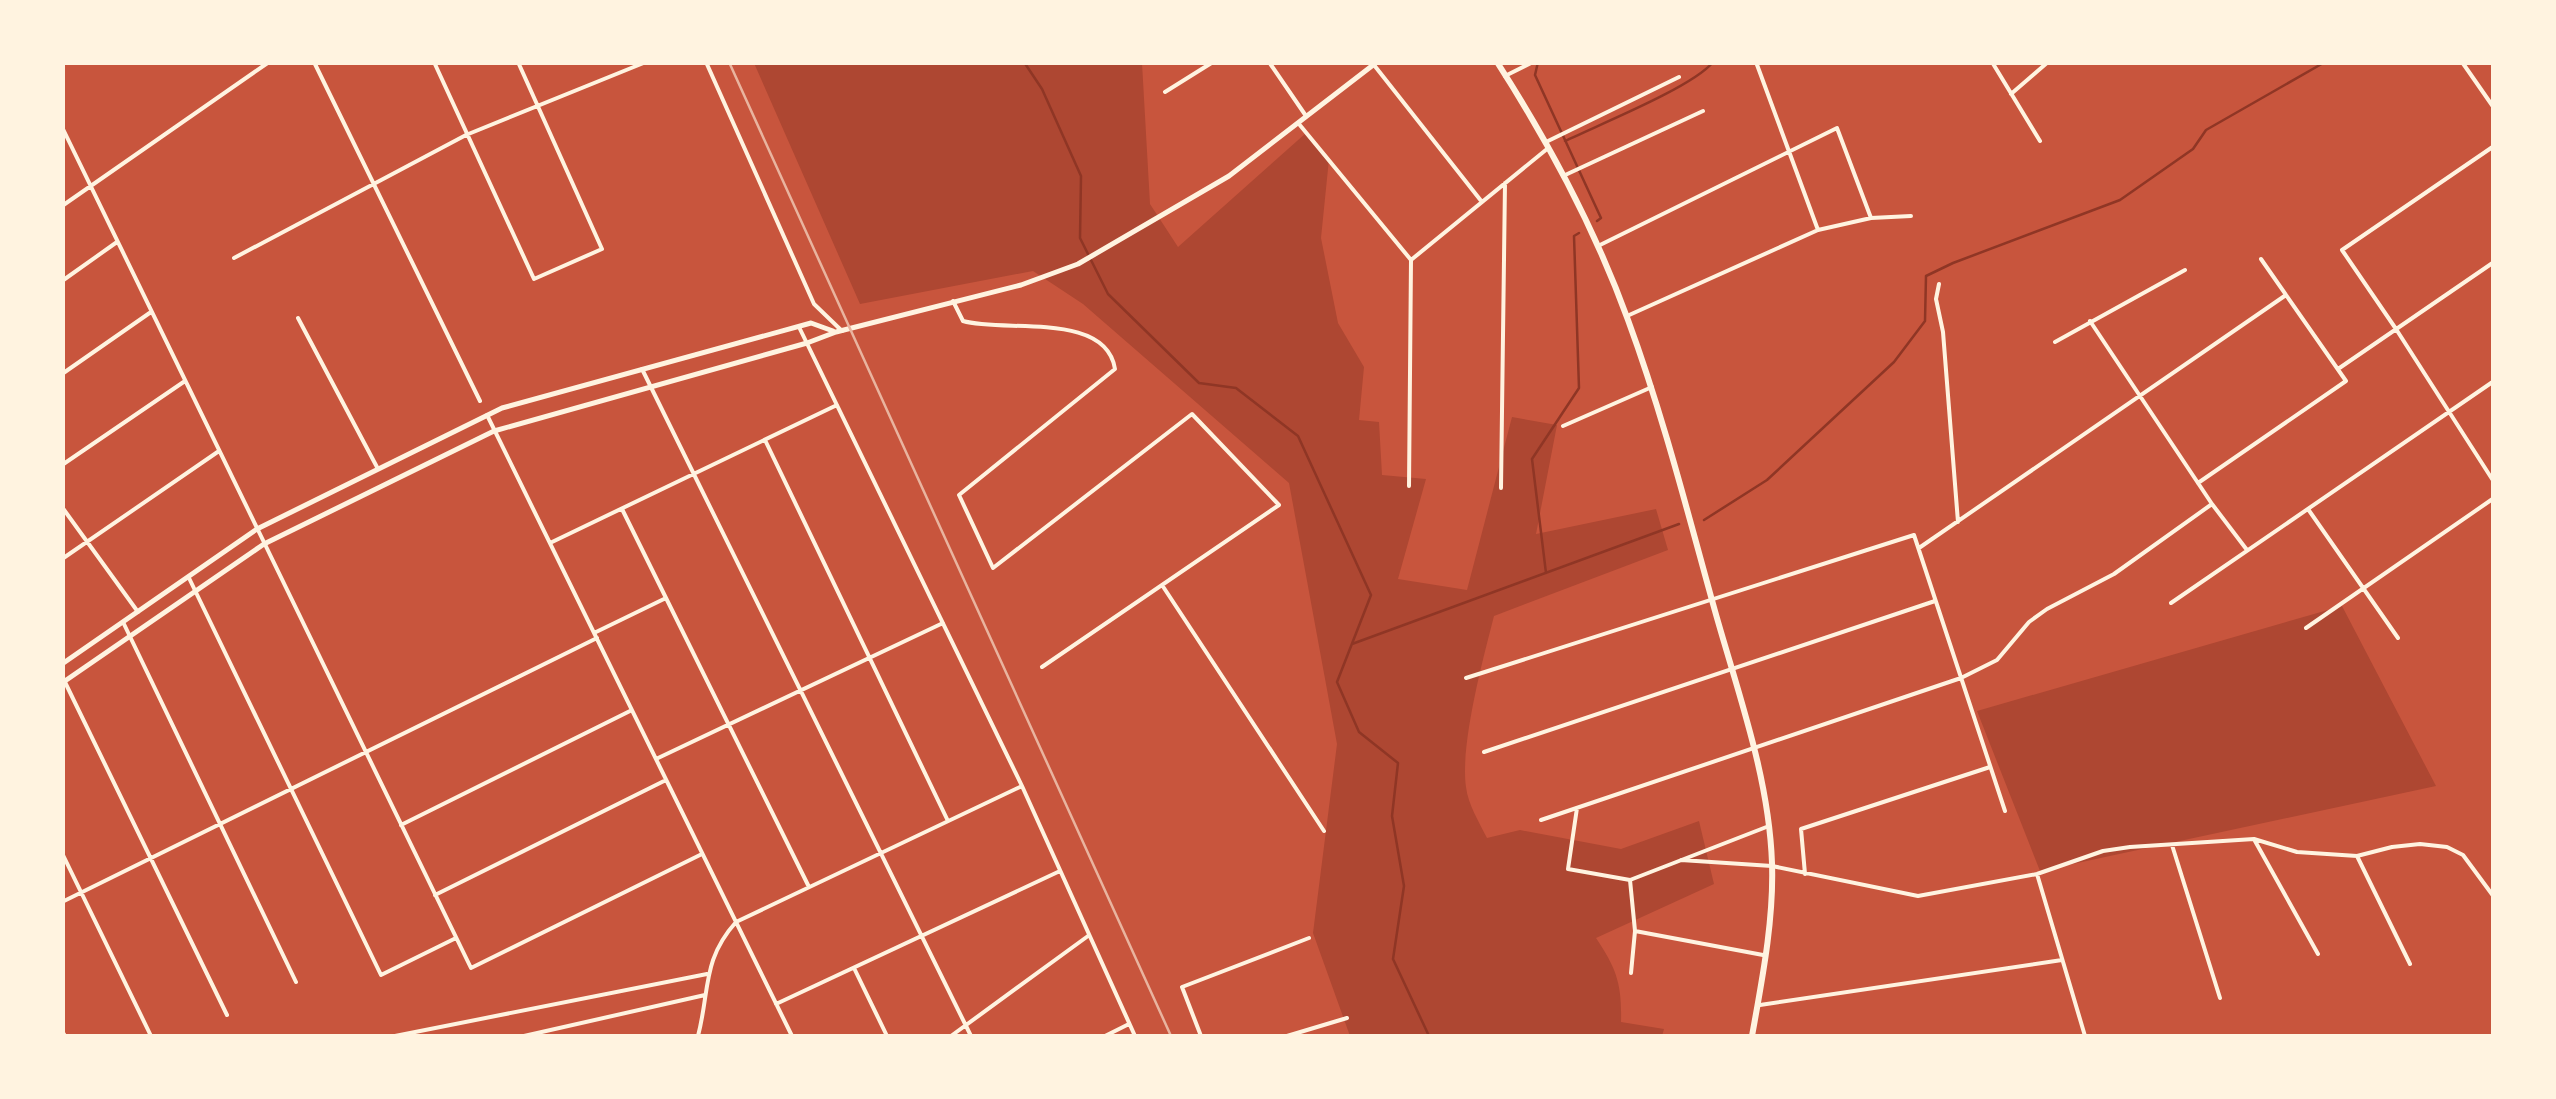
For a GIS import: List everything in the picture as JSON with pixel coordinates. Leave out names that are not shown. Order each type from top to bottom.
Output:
[{"type":"main road","points":[[1497,62],[1547,144],[1598,246],[1626,316],[1652,388],[1754,748],[1769,826],[1772,866],[1766,955],[1752,1036]]},
{"type":"street","points":[[62,206],[269,62]]},
{"type":"street","points":[[314,62],[480,401]]},
{"type":"street","points":[[434,62],[534,279],[602,249],[518,62]]},
{"type":"street","points":[[621,62],[626,71]]},
{"type":"street","points":[[234,258],[466,135],[646,62]]},
{"type":"street","points":[[706,62],[814,304],[839,331]]},
{"type":"street","points":[[1165,92],[1213,62]]},
{"type":"street","points":[[1268,62],[1307,117]]},
{"type":"street","points":[[1506,76],[1533,62]]},
{"type":"street","points":[[1756,62],[1818,230]]},
{"type":"street","points":[[1992,62],[2040,141]]},
{"type":"street","points":[[2011,94],[2048,62]]},
{"type":"street","points":[[2462,62],[2494,108]]},
{"type":"street","points":[[227,1016],[63,680],[264,544],[494,431],[807,344],[839,331],[1021,286],[1078,264],[1229,176],[1376,64],[1482,202]]},
{"type":"street","points":[[1411,260],[1547,144],[1680,77]]},
{"type":"street","points":[[1563,176],[1703,111]]},
{"type":"street","points":[[1299,124],[1411,260],[1409,486]]},
{"type":"street","points":[[62,127],[471,968],[702,854]]},
{"type":"street","points":[[1598,246],[1836,128],[1870,218]]},
{"type":"street","points":[[2494,146],[2342,250],[2494,482]]},
{"type":"street","points":[[1502,488],[1505,183]]},
{"type":"street","points":[[1626,316],[1818,230],[1870,218],[1911,216]]},
{"type":"street","points":[[62,281],[118,242]]},
{"type":"street","points":[[2198,483],[2346,381],[2261,259]]},
{"type":"street","points":[[2338,369],[2494,262]]},
{"type":"street","points":[[2054,342],[2185,270]]},
{"type":"street","points":[[1939,284],[1936,300],[1958,522]]},
{"type":"street","points":[[1919,548],[2286,295]]},
{"type":"street","points":[[953,300],[963,321],[974,324],[1025,324],[1095,337],[1113,355],[1116,369],[960,495],[993,568],[1192,414],[1279,504],[1042,667]]},
{"type":"street","points":[[62,374],[151,312]]},
{"type":"street","points":[[298,318],[378,469]]},
{"type":"street","points":[[2090,321],[2247,550]]},
{"type":"street","points":[[62,664],[257,529],[502,408],[812,322],[839,331]]},
{"type":"street","points":[[799,326],[1022,786],[1135,1036]]},
{"type":"street","points":[[642,369],[971,1036]]},
{"type":"street","points":[[62,465],[185,380]]},
{"type":"street","points":[[2171,603],[2494,381]]},
{"type":"street","points":[[1563,426],[1652,388]]},
{"type":"street","points":[[550,543],[837,406]]},
{"type":"street","points":[[487,415],[792,1036]]},
{"type":"street","points":[[765,440],[948,821]]},
{"type":"street","points":[[62,559],[219,451]]},
{"type":"street","points":[[2306,628],[2494,498]]},
{"type":"street","points":[[1541,820],[1961,678],[1997,660],[2047,608],[2114,574],[2212,504]]},
{"type":"street","points":[[62,506],[138,612]]},
{"type":"street","points":[[622,508],[809,887]]},
{"type":"street","points":[[2308,509],[2398,638]]},
{"type":"street","points":[[1466,678],[1914,535],[2005,810]]},
{"type":"street","points":[[188,577],[381,976],[456,938]]},
{"type":"street","points":[[1162,585],[1324,832]]},
{"type":"street","points":[[62,902],[666,598]]},
{"type":"street","points":[[1484,752],[1936,600]]},
{"type":"street","points":[[123,622],[296,982]]},
{"type":"street","points":[[656,760],[943,623]]},
{"type":"street","points":[[401,825],[632,710]]},
{"type":"street","points":[[1806,874],[1801,829],[1990,767]]},
{"type":"street","points":[[435,895],[666,780]]},
{"type":"street","points":[[698,1036],[707,974],[720,940],[736,922],[1022,786]]},
{"type":"street","points":[[1577,808],[1568,869],[1630,880],[1769,826]]},
{"type":"street","points":[[1681,860],[1772,866],[1918,896],[2036,874],[2104,851],[2254,839],[2298,852],[2357,856],[2420,844],[2447,847],[2463,855],[2494,897]]},
{"type":"street","points":[[2254,839],[2318,954]]},
{"type":"street","points":[[2172,846],[2220,998]]},
{"type":"street","points":[[62,854],[151,1036]]},
{"type":"street","points":[[2357,856],[2410,964]]},
{"type":"street","points":[[776,1004],[1060,870]]},
{"type":"street","points":[[2036,874],[2083,1036]]},
{"type":"street","points":[[1630,880],[1635,931],[1631,973]]},
{"type":"street","points":[[1635,931],[1766,955]]},
{"type":"street","points":[[951,1036],[1090,935]]},
{"type":"street","points":[[1201,1036],[1182,987],[1309,938]]},
{"type":"street","points":[[1758,1005],[2062,960]]},
{"type":"street","points":[[854,968],[887,1036]]},
{"type":"street","points":[[395,1036],[707,974]]},
{"type":"street","points":[[524,1036],[706,995]]},
{"type":"street","points":[[1287,1036],[1347,1018]]},
{"type":"street","points":[[1105,1036],[1130,1024]]},
{"type":"shaded area","points":[[754,63],[1142,63],[1150,204],[1178,247],[1306,133],[1329,159],[1321,238],[1338,323],[1364,367],[1359,420],[1379,422],[1382,475],[1426,479],[1398,579],[1467,590],[1512,417],[1557,425],[1536,534],[1656,509],[1668,550],[1494,616],[1474,702],[1465,769],[1469,800],[1487,838],[1520,830],[1621,849],[1699,821],[1714,884],[1596,938],[1617,978],[1621,1022],[1664,1029],[1662,1036],[1350,1036],[1313,933],[1337,744],[1289,483],[1083,304],[1033,271],[860,304]]},
{"type":"shaded area","points":[[2342,606],[2436,786],[2040,871],[1977,711]]},
{"type":"waterway","points":[[1024,62],[1042,89],[1081,176],[1080,238],[1108,294],[1199,383],[1236,388],[1298,436],[1371,595],[1337,682],[1359,732],[1398,763],[1392,816],[1404,886],[1393,959],[1429,1036]]},
{"type":"waterway","points":[[1538,62],[1535,75],[1601,218],[1597,221]]},
{"type":"waterway","points":[[1565,141],[1666,94],[1713,62]]},
{"type":"waterway","points":[[1704,520],[1767,480],[1894,362],[1925,321],[1926,276],[2120,200],[2193,149],[2206,130],[2325,62]]},
{"type":"waterway","points":[[1546,573],[1532,459],[1579,388],[1574,236],[1579,233]]},
{"type":"waterway","points":[[1352,644],[1679,524]]},
{"type":"railway","points":[[729,62],[1171,1036]]}]
